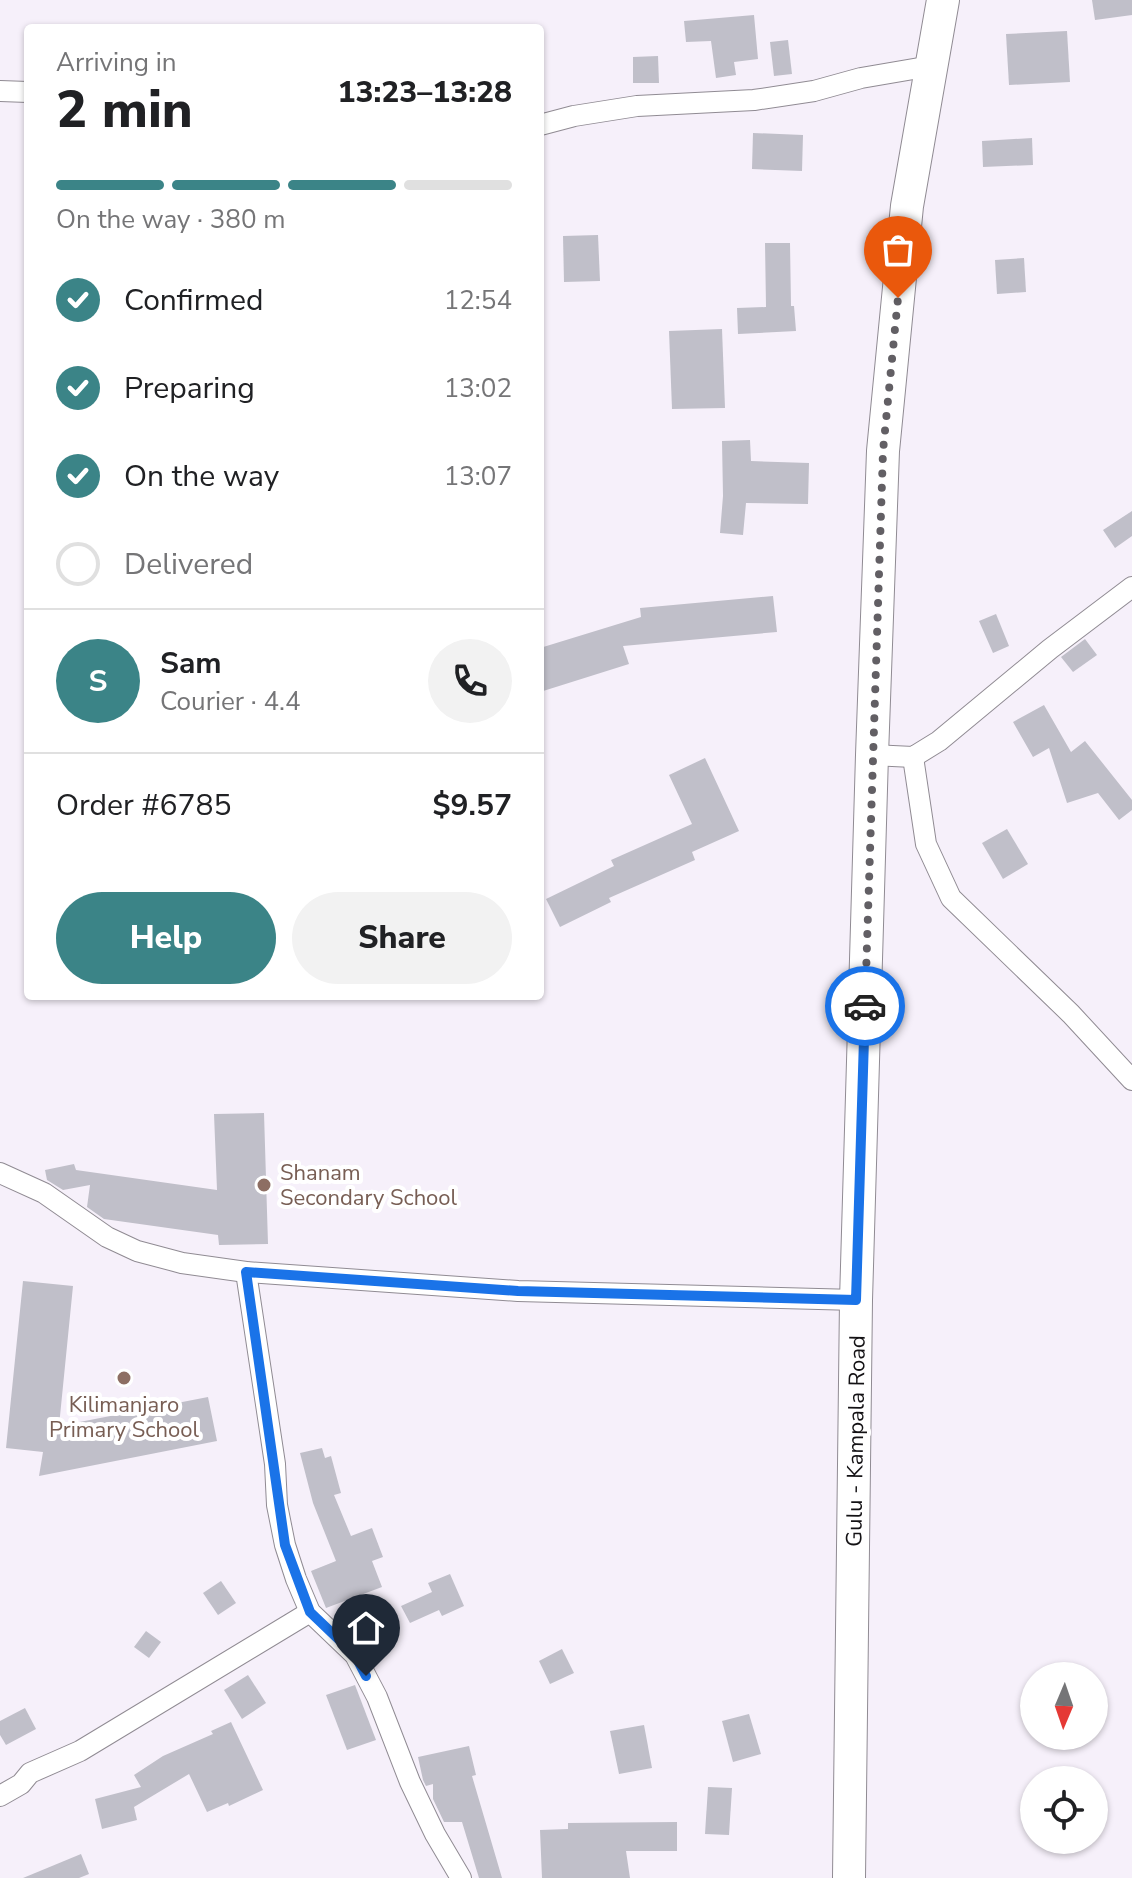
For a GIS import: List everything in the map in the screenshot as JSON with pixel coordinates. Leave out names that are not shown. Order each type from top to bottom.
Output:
[{"type":"main road","name":"Gulu - Kampala Road","points":[[849,1878],[856,1300],[883,451],[907,206],[943,0]]},
{"type":"street","points":[[544,124],[637,106],[754,100],[814,91],[861,78],[931,66]]},
{"type":"street","points":[[0,91],[24,92]]},
{"type":"street","points":[[872,755],[913,757],[990,701],[1050,649],[1132,587]]},
{"type":"street","points":[[913,757],[926,844],[951,898],[1071,1014],[1132,1080]]},
{"type":"street","points":[[0,1173],[44,1193],[107,1237],[137,1251],[182,1263],[246,1272],[518,1291],[856,1300]]},
{"type":"street","points":[[246,1272],[288,1557],[310,1612],[355,1655],[377,1697],[410,1782],[461,1878]]},
{"type":"street","points":[[0,1796],[21,1784],[30,1773],[80,1751],[310,1612]]},
{"type":"building","points":[[1092,0],[1132,0],[1132,15],[1095,20]]},
{"type":"building","points":[[754,15],[758,59],[734,62],[736,75],[716,78],[711,41],[686,42],[684,21]]},
{"type":"building","points":[[1067,31],[1070,82],[1009,85],[1006,34]]},
{"type":"building","points":[[788,40],[792,74],[774,76],[770,42]]},
{"type":"building","points":[[658,56],[659,83],[633,83],[633,57]]},
{"type":"building","points":[[753,133],[803,135],[802,171],[752,169]]},
{"type":"building","points":[[1032,138],[1033,165],[983,167],[982,141]]},
{"type":"building","points":[[598,235],[600,281],[564,282],[563,236]]},
{"type":"building","points":[[765,243],[790,243],[791,306],[794,306],[796,331],[738,334],[737,308],[766,307]]},
{"type":"building","points":[[1024,258],[1026,292],[997,294],[995,260]]},
{"type":"building","points":[[722,329],[725,408],[672,409],[669,331]]},
{"type":"building","points":[[750,440],[751,461],[809,463],[808,504],[746,503],[743,535],[720,533],[722,441]]},
{"type":"building","points":[[1132,511],[1132,536],[1115,548],[1103,530]]},
{"type":"building","points":[[773,596],[777,632],[623,646],[629,664],[544,691],[544,647],[641,617],[640,608]]},
{"type":"building","points":[[996,614],[1009,646],[993,653],[979,621]]},
{"type":"building","points":[[1085,639],[1097,655],[1073,672],[1061,657]]},
{"type":"building","points":[[1044,705],[1071,752],[1085,741],[1132,800],[1132,810],[1119,820],[1098,793],[1067,803],[1049,748],[1033,757],[1013,722]]},
{"type":"building","points":[[705,758],[739,831],[692,852],[695,860],[609,898],[611,902],[560,927],[546,899],[614,866],[611,860],[692,824],[669,775]]},
{"type":"building","points":[[1007,829],[1028,864],[1003,879],[982,843]]},
{"type":"building","points":[[264,1113],[268,1244],[219,1245],[218,1235],[104,1219],[87,1207],[90,1185],[63,1190],[47,1180],[45,1170],[74,1164],[76,1170],[217,1190],[214,1114]]},
{"type":"building","points":[[23,1281],[73,1286],[59,1426],[208,1397],[217,1441],[39,1476],[43,1452],[6,1448]]},
{"type":"building","points":[[322,1448],[325,1458],[331,1456],[341,1493],[334,1495],[351,1536],[372,1528],[383,1557],[372,1561],[382,1587],[326,1608],[311,1571],[336,1561],[313,1503],[300,1453]]},
{"type":"building","points":[[450,1574],[464,1606],[442,1616],[439,1610],[410,1623],[401,1606],[432,1592],[428,1583]]},
{"type":"building","points":[[221,1581],[236,1603],[218,1615],[203,1593]]},
{"type":"building","points":[[146,1631],[161,1642],[149,1658],[134,1647]]},
{"type":"building","points":[[562,1649],[574,1673],[550,1684],[539,1661]]},
{"type":"building","points":[[248,1675],[266,1703],[242,1719],[224,1690]]},
{"type":"building","points":[[355,1685],[376,1740],[347,1750],[326,1695]]},
{"type":"building","points":[[25,1708],[36,1729],[6,1745],[0,1735],[0,1721]]},
{"type":"building","points":[[749,1714],[761,1754],[733,1762],[722,1721]]},
{"type":"building","points":[[231,1722],[263,1790],[229,1806],[228,1803],[207,1812],[189,1774],[134,1807],[137,1820],[102,1829],[95,1799],[141,1787],[134,1775],[163,1756],[213,1734],[211,1731]]},
{"type":"building","points":[[644,1725],[652,1768],[619,1774],[610,1731]]},
{"type":"building","points":[[469,1746],[476,1775],[472,1776],[502,1878],[479,1878],[462,1822],[444,1822],[433,1799],[433,1784],[426,1786],[423,1780],[418,1757]]},
{"type":"building","points":[[708,1787],[732,1788],[729,1835],[705,1834]]},
{"type":"building","points":[[677,1822],[677,1851],[626,1851],[630,1878],[542,1878],[540,1830],[568,1829],[568,1823]]},
{"type":"building","points":[[81,1854],[89,1874],[79,1878],[23,1878]]},
{"type":"way so far","points":[[865,1006],[883,451],[898,298]]},
{"type":"place","name":"Shanam Secondary School","points":[[264,1185]]},
{"type":"place","name":"Kilimanjaro Primary School","points":[[124,1378]]},
{"type":"route","points":[[366,1676],[355,1655],[310,1612],[285,1545],[246,1272],[518,1291],[856,1300],[865,1006]]}]
